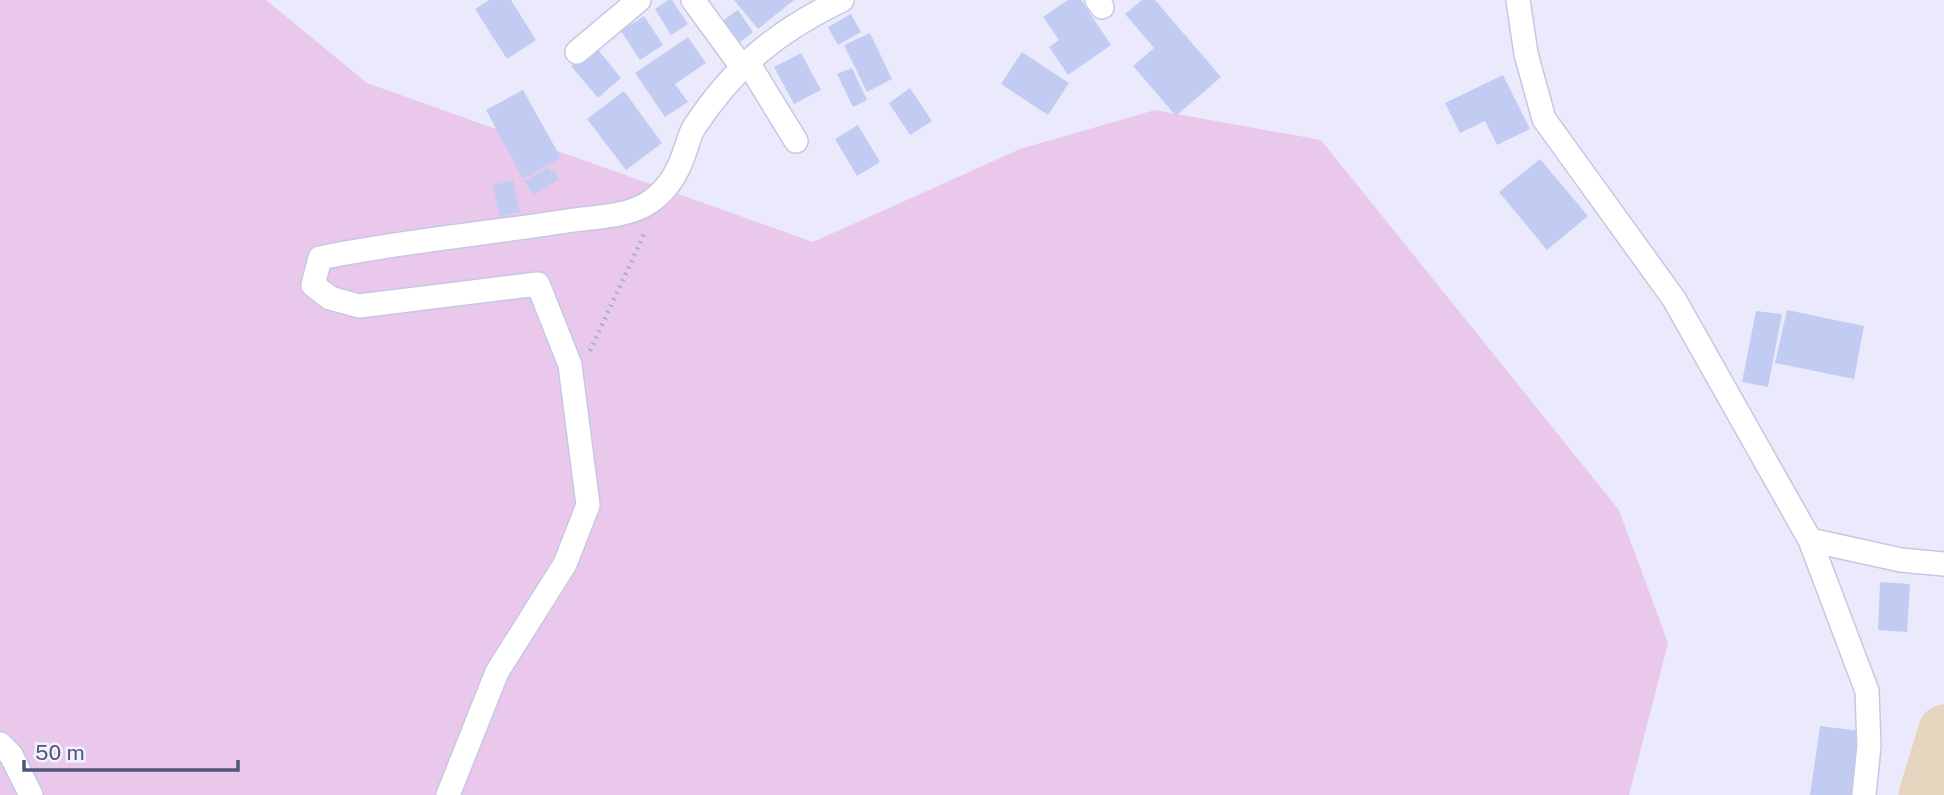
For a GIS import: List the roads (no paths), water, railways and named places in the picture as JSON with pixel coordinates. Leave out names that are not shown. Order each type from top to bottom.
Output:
[{"type":"street","points":[[577,52],[639,0]]},
{"type":"street","points":[[693,0],[745,64],[796,141]]},
{"type":"street","points":[[448,795],[497,672],[565,564],[588,505],[570,365],[538,284],[359,306],[330,298],[313,285],[320,258],[364,249],[621,213],[645,205],[665,189],[679,170],[692,129],[724,85],[745,64],[813,14],[842,0]]},
{"type":"street","points":[[1518,0],[1526,54],[1544,119],[1674,299],[1810,540],[1867,691],[1869,746],[1864,795]]},
{"type":"street","points":[[1810,540],[1900,560],[1944,564]]},
{"type":"street","points":[[0,744],[10,755],[31,795]]},
{"type":"waterway","points":[[1924,795],[1944,730]]}]
